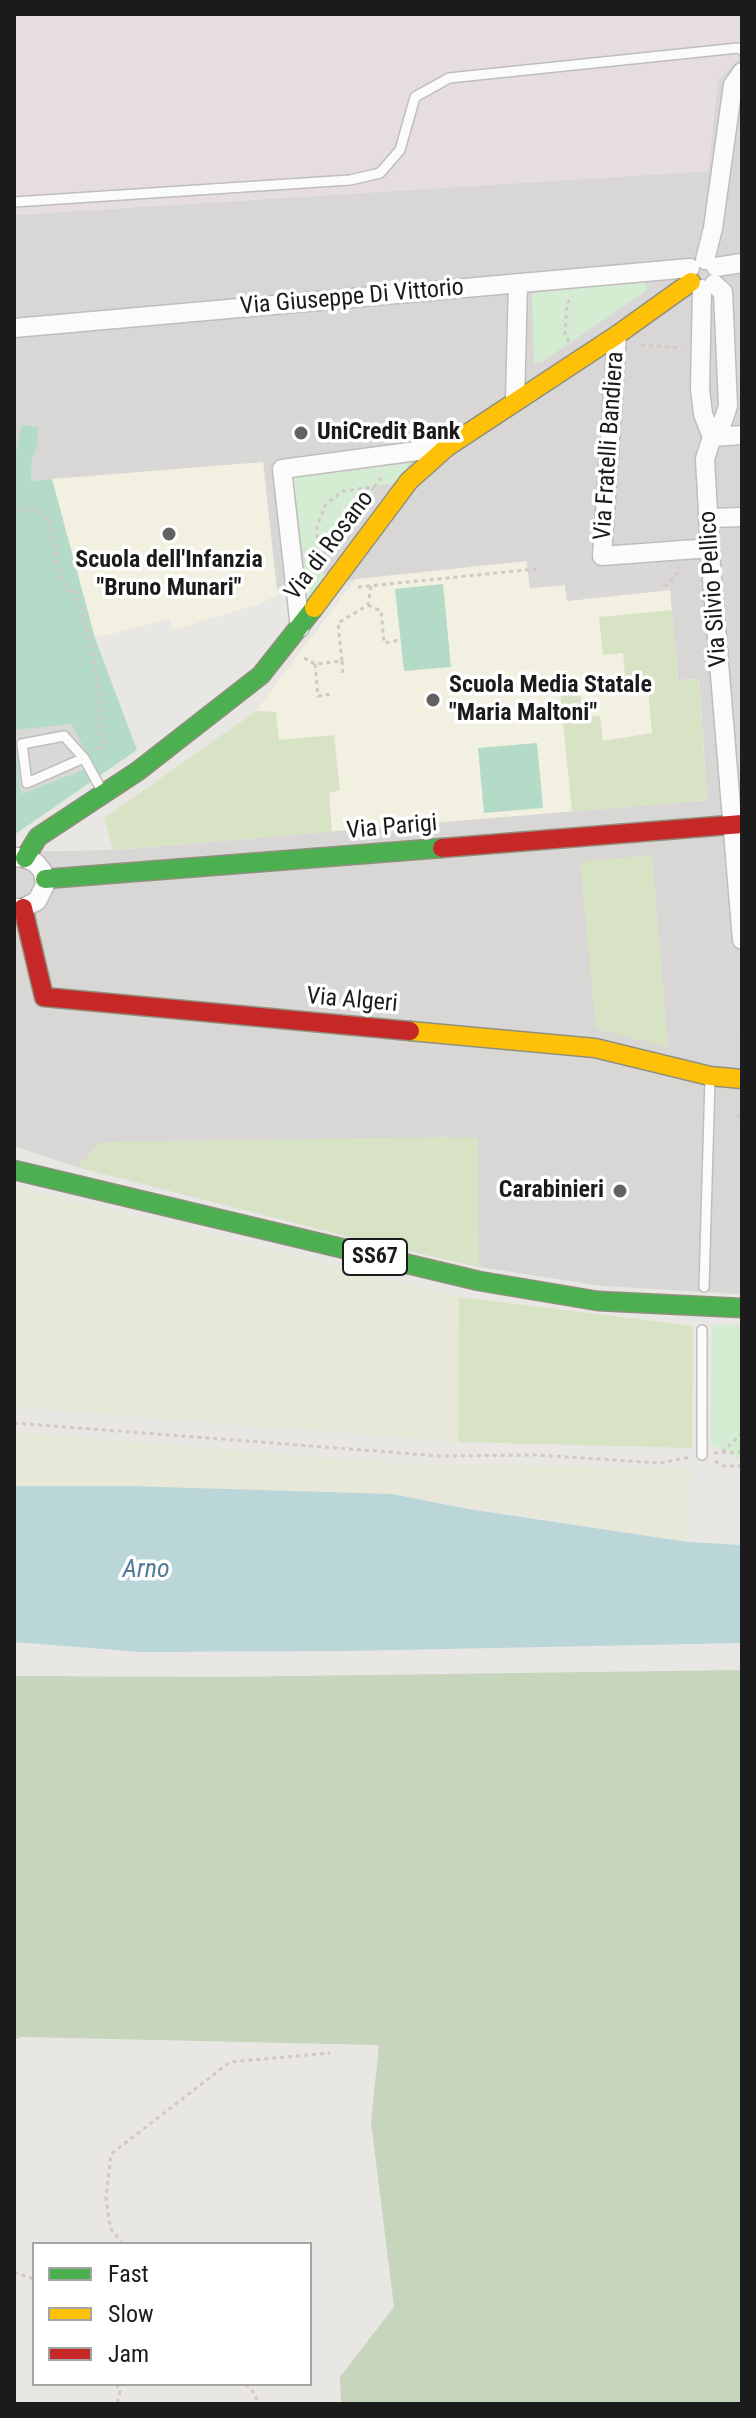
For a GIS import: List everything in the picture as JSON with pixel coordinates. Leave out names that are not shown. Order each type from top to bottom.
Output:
[{"type":"street","name":"Via Silvio Pellico","points":[[742,72],[733,85],[716,209],[703,275],[700,389],[703,414],[712,437],[705,459],[710,548],[737,824],[742,940]]},
{"type":"street","name":"Via Giuseppe Di Vittorio","points":[[14,328],[518,283],[703,275],[742,263]]},
{"type":"street","name":"Via di Rosano","points":[[45,879],[40,867],[20,858],[38,837],[138,771],[261,675],[300,628],[409,481],[447,447],[703,275]]},
{"type":"street","points":[[703,275],[723,292],[728,406],[723,421],[712,437]]},
{"type":"street","points":[[515,402],[518,283]]},
{"type":"street","name":"Via Fratelli Bandiera","points":[[617,335],[602,556],[710,548]]},
{"type":"street","points":[[712,437],[742,435]]},
{"type":"street","points":[[300,628],[282,469],[447,447]]},
{"type":"street","points":[[709,518],[742,517]]},
{"type":"street","name":"Via Parigi","points":[[45,879],[737,824]]},
{"type":"street","points":[[19,908],[31,906],[41,896],[45,879]]},
{"type":"street","name":"Via Algeri","points":[[19,908],[44,997],[595,1048],[710,1076],[738,1079]]},
{"type":"street","name":"SS67","points":[[14,1170],[479,1281],[598,1301],[742,1308]]},
{"type":"lane","points":[[14,202],[350,180],[380,173],[400,150],[415,97],[449,78],[742,50]]},
{"type":"lane","points":[[84,758],[27,783],[22,744],[64,736],[84,758],[103,793]]},
{"type":"lane","points":[[704,1287],[710,1076]]},
{"type":"lane","points":[[702,1330],[702,1455]]},
{"type":"path","points":[[571,346],[565,334],[567,304],[576,287]]},
{"type":"path","points":[[642,345],[689,348]]},
{"type":"path","points":[[374,487],[343,491],[326,504],[317,526],[317,563],[381,478],[380,469]]},
{"type":"path","points":[[14,510],[36,509],[50,522],[59,574],[67,590],[76,591],[91,645],[100,695],[102,746],[84,758]]},
{"type":"path","points":[[665,587],[678,572],[680,561]]},
{"type":"path","points":[[351,586],[536,569]]},
{"type":"path","points":[[368,605],[371,586]]},
{"type":"path","points":[[368,605],[381,611],[384,643],[400,640]]},
{"type":"path","points":[[343,673],[338,623],[368,605]]},
{"type":"path","points":[[300,656],[315,664],[342,661]]},
{"type":"path","points":[[315,664],[318,696],[331,694]]},
{"type":"path","points":[[14,1423],[440,1456],[538,1455],[660,1463],[722,1452],[742,1452]]},
{"type":"path","points":[[722,1452],[742,1433]]},
{"type":"path","points":[[702,1455],[724,1466],[742,1466]]},
{"type":"path","points":[[121,2242],[110,2228],[106,2198],[111,2154],[230,2062],[330,2053]]},
{"type":"path","points":[[248,2386],[258,2404]]},
{"type":"shaded area","points":[[14,14],[742,14],[742,54],[718,81],[708,171],[14,215]]},
{"type":"shaded area","points":[[742,54],[742,1294],[602,1286],[479,1267],[77,1167],[14,1146],[14,852],[113,850],[707,799],[699,679],[678,681],[670,590],[567,601],[530,588],[527,562],[277,588],[263,462],[31,481],[32,460],[38,444],[22,426],[14,458],[14,215],[708,171],[718,81]]},
{"type":"shaded area","points":[[122,329],[131,405],[14,416],[14,339]]},
{"type":"shaded area","points":[[258,388],[263,462],[195,467],[189,396]]},
{"type":"shaded area","name":"Scuola dell'Infanzia \"Bruno Munari\"","points":[[263,462],[277,595],[259,604],[173,630],[169,619],[95,638],[52,479]]},
{"type":"shaded area","points":[[395,483],[330,575],[320,573],[318,567],[379,485]]},
{"type":"shaded area","points":[[590,543],[604,562],[667,556],[670,590],[567,601],[565,585],[530,588],[525,552]]},
{"type":"shaded area","points":[[731,554],[742,714],[742,766],[732,766],[717,555]]},
{"type":"shaded area","points":[[527,561],[530,588],[565,585],[567,601],[670,590],[678,680],[699,679],[707,800],[113,850],[104,818],[256,711],[356,579]]},
{"type":"shaded area","points":[[71,724],[94,766],[21,794],[14,730]]},
{"type":"shaded area","points":[[731,874],[742,1030],[731,1042],[718,885]]},
{"type":"shaded area","points":[[365,980],[419,985],[419,997],[364,992]]},
{"type":"shaded area","points":[[446,1051],[492,1056],[489,1111],[478,1138],[441,1137]]},
{"type":"shaded area","points":[[742,1125],[742,1294],[716,1293],[720,1128]]},
{"type":"green space","points":[[646,282],[647,290],[542,362],[534,363],[532,293]]},
{"type":"green space","points":[[22,425],[38,427],[31,481],[52,479],[95,638],[137,750],[14,835],[14,458]]},
{"type":"green space","points":[[410,463],[330,575],[309,602],[293,476]]},
{"type":"green space","points":[[443,584],[451,667],[404,671],[395,589]]},
{"type":"green space","points":[[672,610],[678,680],[699,679],[707,800],[572,812],[559,682],[579,680],[583,717],[600,716],[603,741],[652,733],[648,688],[626,689],[623,653],[603,655],[599,617]]},
{"type":"green space","points":[[256,711],[276,712],[279,740],[334,735],[340,790],[329,793],[332,832],[113,850],[104,818]]},
{"type":"green space","points":[[537,743],[543,808],[484,813],[478,748]]},
{"type":"green space","points":[[652,855],[668,1047],[596,1029],[580,862]]},
{"type":"green space","points":[[478,1138],[479,1267],[77,1167],[101,1142]]},
{"type":"green space","points":[[14,1187],[459,1297],[458,1442],[14,1407]]},
{"type":"green space","points":[[459,1297],[693,1326],[692,1448],[458,1442]]},
{"type":"green space","points":[[712,1325],[742,1325],[742,1459],[736,1459],[710,1443]]},
{"type":"green space","points":[[14,1432],[393,1463],[691,1468],[688,1542],[392,1494],[14,1487]]},
{"type":"green space","points":[[742,1670],[742,2404],[341,2404],[340,2377],[394,2307],[371,2122],[379,2045],[21,2037],[14,2040],[14,1676],[220,1677]]},
{"type":"water","name":"Arno","points":[[14,1486],[128,1486],[392,1494],[468,1509],[688,1542],[742,1545],[742,1643],[141,1652],[14,1642]]},
{"type":"traffic: fast","points":[[25,858],[38,837],[138,771],[261,675],[314,608]]},
{"type":"traffic: fast","points":[[45,879],[442,848]]},
{"type":"traffic: fast","points":[[14,1170],[479,1281],[598,1301],[742,1308]]},
{"type":"traffic: slow","points":[[314,608],[409,481],[447,447],[617,335],[691,282]]},
{"type":"traffic: slow","points":[[410,1031],[595,1048],[710,1076],[742,1079]]},
{"type":"traffic: jam","points":[[442,848],[742,824]]},
{"type":"traffic: jam","points":[[23,908],[44,997],[410,1031]]},
{"type":"place","name":"UniCredit Bank","points":[[301,433]]},
{"type":"place","name":"Scuola dell'Infanzia \"Bruno Munari\"","points":[[169,534]]},
{"type":"place","name":"Scuola Media Statale \"Maria Maltoni\"","points":[[433,700]]},
{"type":"place","name":"Carabinieri","points":[[620,1191]]}]
